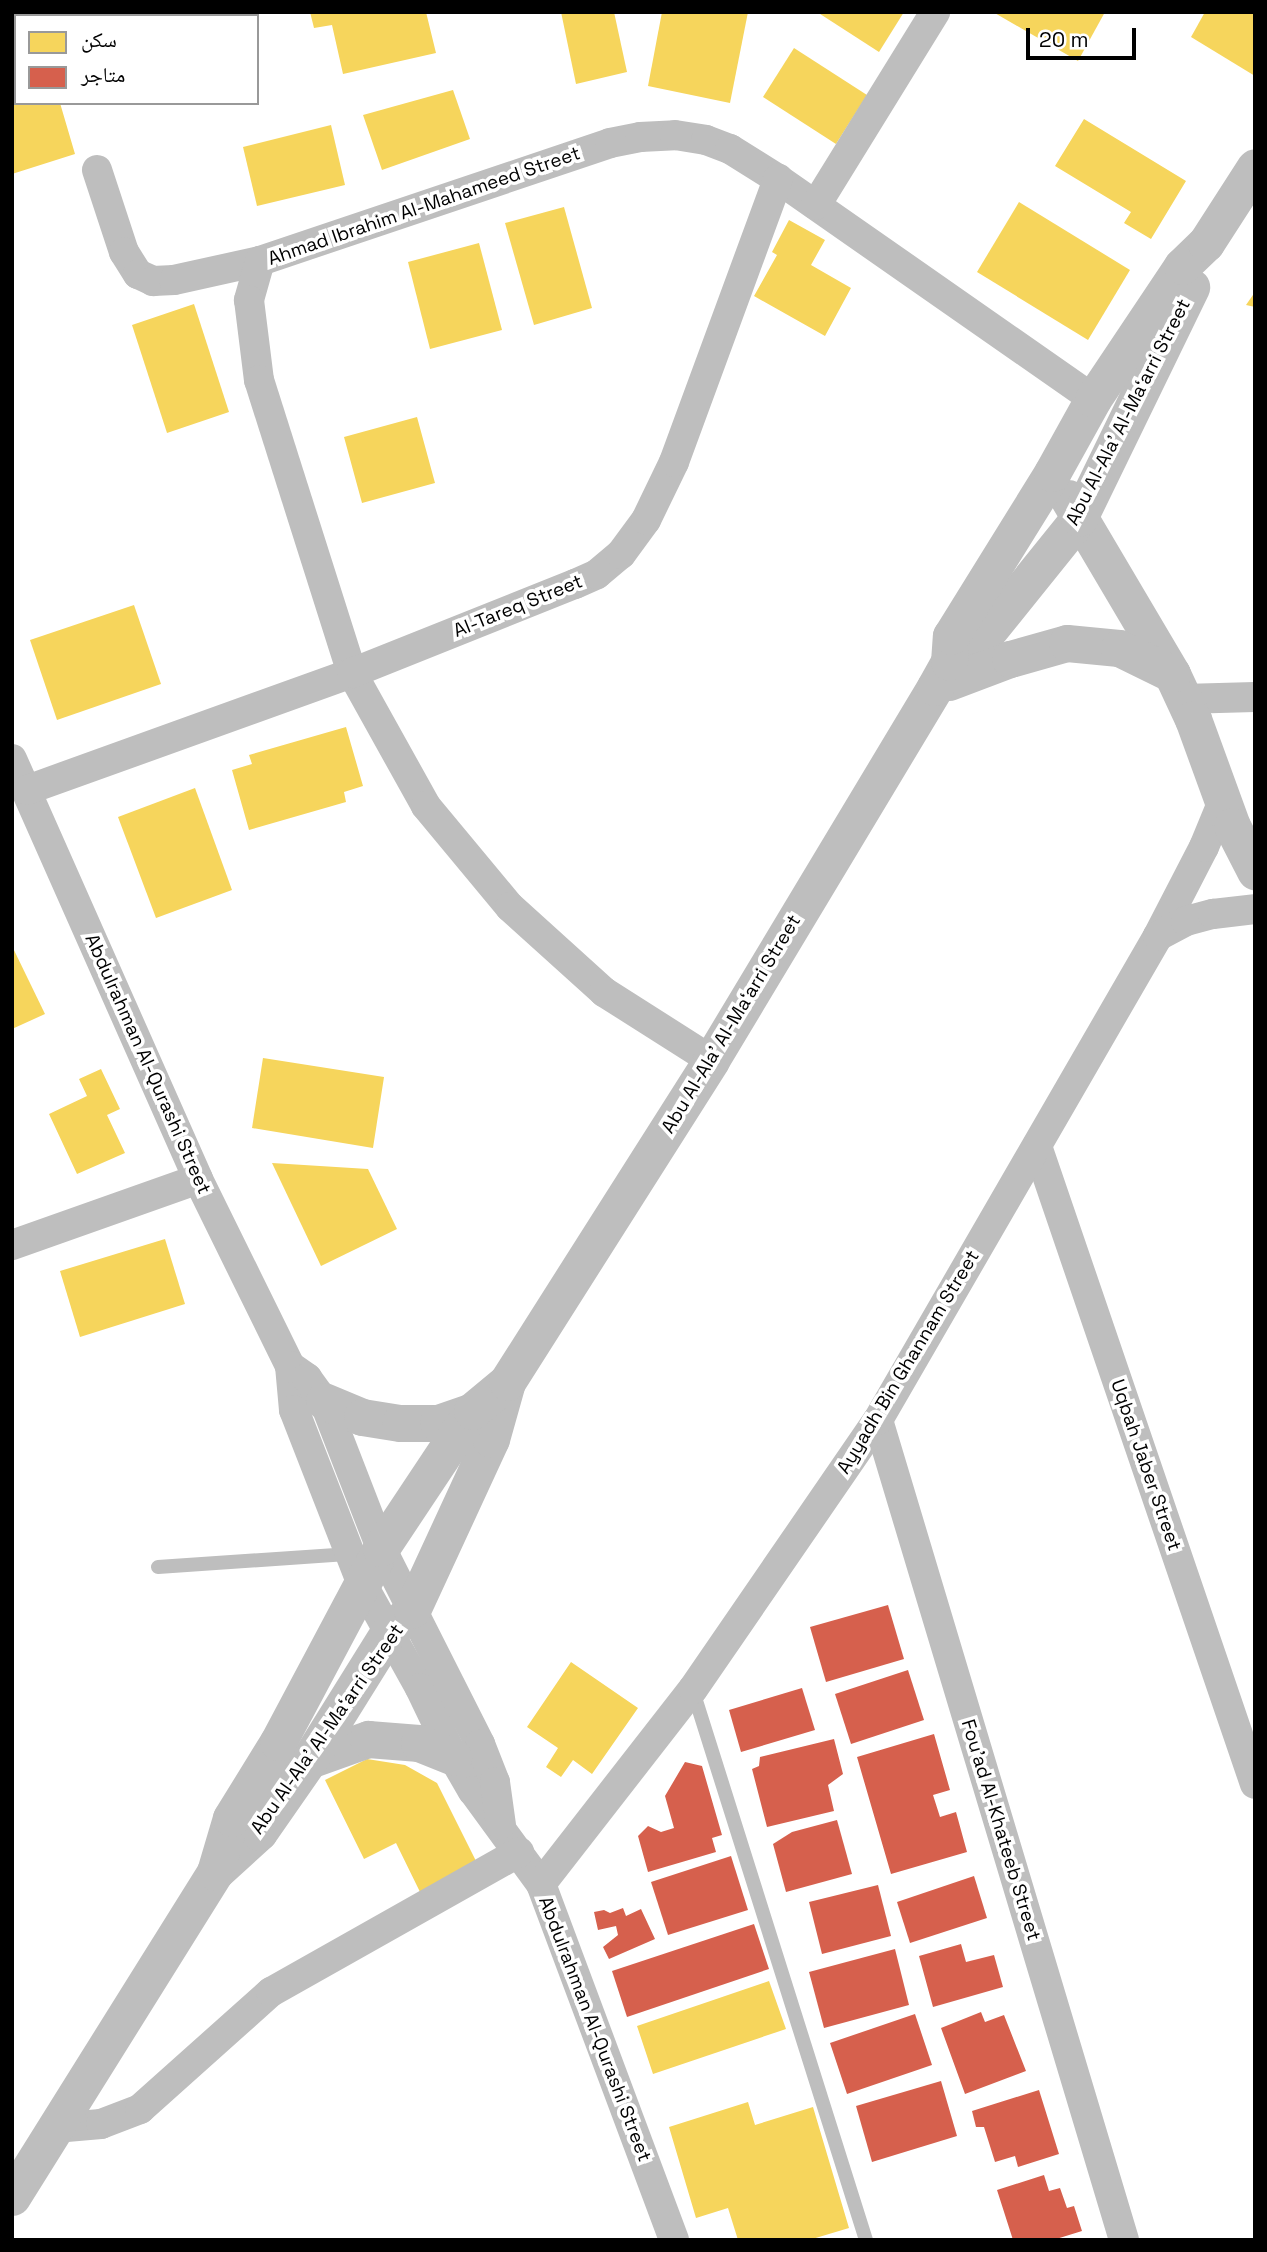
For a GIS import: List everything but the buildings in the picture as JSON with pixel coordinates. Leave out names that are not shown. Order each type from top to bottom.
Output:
[{"type":"street","points":[[816,205],[934,12]]},
{"type":"street","name":"Ahmad Ibrahim Al-Mahameed Street","points":[[711,1060],[604,992],[510,907],[426,806],[352,673],[260,380],[249,300],[260,261],[542,164],[640,137],[676,135],[706,140],[730,149],[778,179],[1093,399]]},
{"type":"street","name":"Abu Al-Ala' Al-Maʻarri Street","points":[[12,2197],[215,1872],[231,1818],[278,1742],[364,1561],[472,1411],[506,1382],[711,1060],[942,675],[951,636],[1052,473],[1093,399],[1182,266],[1206,243],[1255,167]]},
{"type":"street","points":[[97,170],[124,252],[138,274],[153,281],[174,280],[260,261]]},
{"type":"street","name":"Al-Tareq Street","points":[[27,790],[352,673],[575,584],[597,573],[621,554],[646,520],[674,462],[778,179]]},
{"type":"street","name":"Abu Al-Ala' Al-Maʻarri Street","points":[[942,675],[973,650],[1079,518],[1196,276],[1206,243]]},
{"type":"street","points":[[1052,473],[1177,687],[1255,871]]},
{"type":"street","points":[[942,675],[1067,643],[1119,648],[1177,687],[1255,697]]},
{"type":"street","name":"Abdulrahman Al-Qurashi Street","points":[[12,759],[198,1179],[290,1366],[294,1410],[364,1561],[400,1622],[480,1744],[495,1782],[502,1826]]},
{"type":"street","name":"Ayyadh Bin Ghannam Street","points":[[541,1884],[693,1689],[878,1420],[1157,936],[1204,847],[1223,800]]},
{"type":"street","points":[[1157,936],[1204,916],[1255,909]]},
{"type":"street","name":"Uqbah Jaber Street","points":[[1037,1146],[1255,1784]]},
{"type":"street","points":[[12,1245],[198,1179]]},
{"type":"street","name":"Abdulrahman Al-Qurashi Street","points":[[290,1366],[307,1378],[324,1401],[364,1561],[400,1622],[420,1688],[453,1757],[473,1791],[502,1826],[541,1884],[674,2240]]},
{"type":"street","name":"Abu Al-Ala' Al-Maʻarri Street","points":[[215,1872],[259,1832],[400,1622],[491,1439],[506,1382]]},
{"type":"street","points":[[324,1401],[362,1417],[400,1423],[439,1423],[472,1411]]},
{"type":"street","name":"Fou’ad Al-Khateeb Street","points":[[878,1420],[1124,2240]]},
{"type":"street","points":[[309,1760],[368,1739],[419,1743],[453,1757]]},
{"type":"street","points":[[55,2128],[101,2124],[139,2109],[271,1992],[519,1852]]},
{"type":"lane","points":[[158,1567],[364,1561]]},
{"type":"lane","points":[[693,1689],[866,2240]]}]
